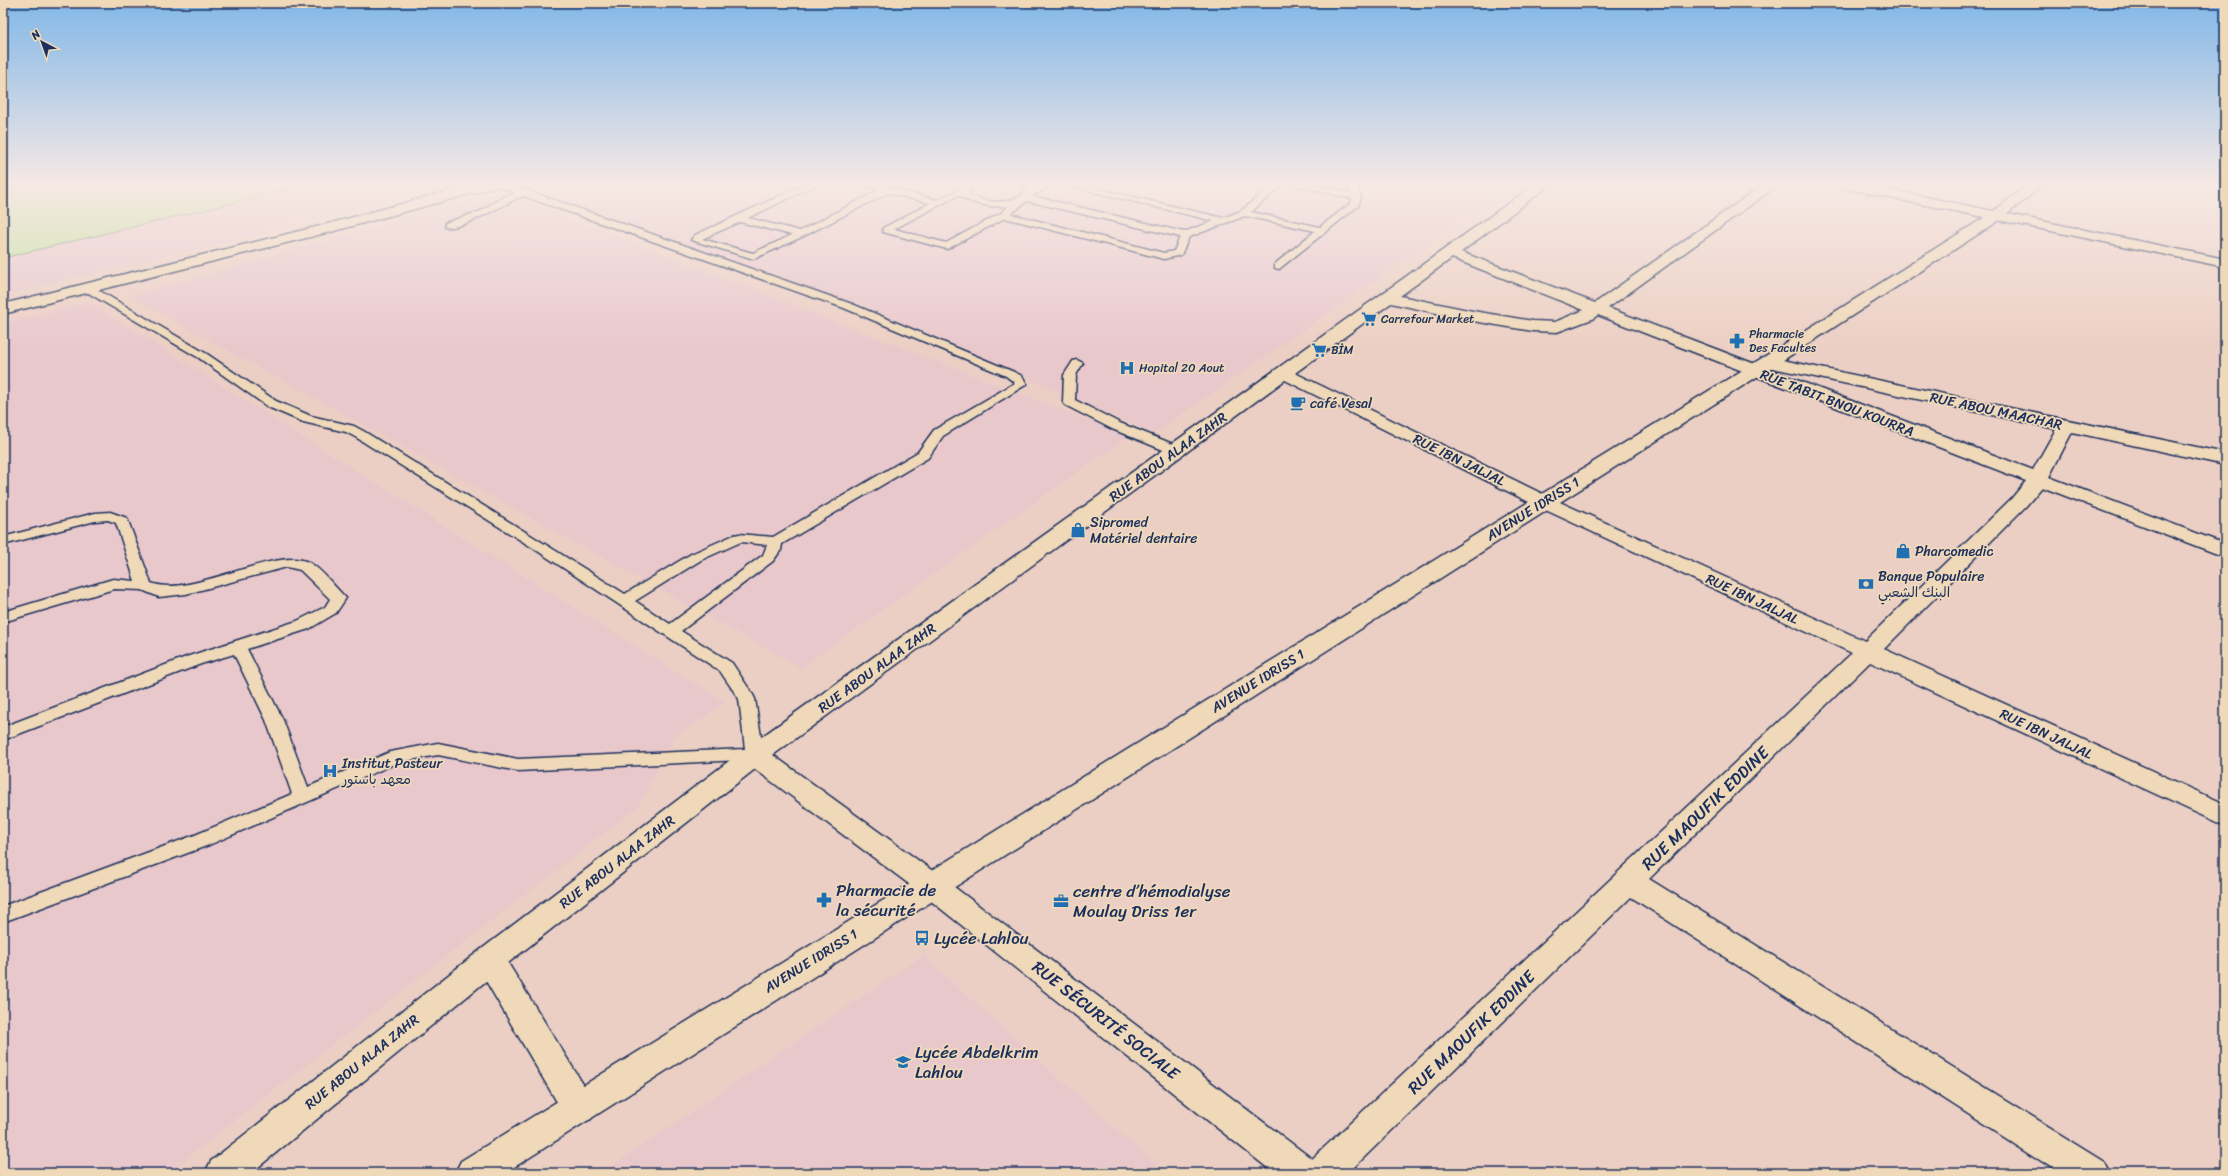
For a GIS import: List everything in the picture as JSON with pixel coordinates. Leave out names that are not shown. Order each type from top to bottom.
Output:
[{"type":"street","points":[[3,309],[90,289],[287,238]]},
{"type":"street","name":"RUE ABOU ALAA ZAHR","points":[[223,1173],[490,960],[755,755],[1178,451],[1283,373],[1390,298],[1471,238]]},
{"type":"street","points":[[1390,298],[1473,316],[1533,326],[1557,327],[1586,316],[1698,238]]},
{"type":"street","name":"AVENUE IDRISS 1","points":[[473,1173],[1761,367],[1962,238]]},
{"type":"street","points":[[2099,238],[2225,263]]},
{"type":"street","name":"RUE TABIT BNOU KOURRA","points":[[1450,253],[1596,309],[1761,367],[2038,480],[2225,550]]},
{"type":"street","name":"RUE ABOU MAACHAR","points":[[1761,367],[2066,426],[2225,459]]},
{"type":"street","name":"RUE IBN JALJAL","points":[[1283,373],[1544,502],[2225,816]]},
{"type":"street","name":"RUE MAOUFIK EDDINE","points":[[1324,1173],[1868,652],[2019,502],[2038,480],[2066,426]]},
{"type":"street","name":"RUE SÉCURITÉ SOCIALE","points":[[755,755],[931,886],[1302,1173]]},
{"type":"street","points":[[1629,881],[2092,1173]]},
{"type":"street","points":[[490,960],[579,1108]]},
{"type":"lane","points":[[626,601],[696,557],[739,538],[775,542],[923,455],[938,433],[1021,384],[1018,378],[848,306],[651,238]]},
{"type":"lane","points":[[698,238],[696,239],[754,256],[793,238]]},
{"type":"lane","points":[[917,238],[948,246],[963,238]]},
{"type":"lane","points":[[1093,238],[1164,256],[1178,253],[1184,238]]},
{"type":"lane","points":[[1279,266],[1313,238]]},
{"type":"lane","points":[[3,914],[202,840],[396,756],[438,749],[518,765],[755,755],[747,699],[726,667],[626,601],[361,435],[350,430],[307,419],[272,404],[203,356],[90,289]]},
{"type":"lane","points":[[1077,363],[1070,375],[1069,402],[1116,426],[1178,451]]},
{"type":"lane","points":[[3,541],[95,517],[110,516],[122,521],[144,586]]},
{"type":"lane","points":[[670,631],[768,558],[774,550],[775,542]]},
{"type":"lane","points":[[3,617],[113,584],[144,586],[159,592],[186,588],[287,563],[305,566],[338,598],[331,610],[303,625],[195,660],[3,734]]},
{"type":"lane","points":[[238,647],[280,731],[292,763],[302,797]]},
{"type":"shaded area","points":[[3,238],[240,238],[3,295]]},
{"type":"shaded area","points":[[335,238],[621,238],[1129,436],[801,668],[130,296]]},
{"type":"shaded area","points":[[662,238],[1436,238],[1154,434],[855,303]]},
{"type":"shaded area","name":"Institut Pasteur معهد باستور","points":[[89,302],[726,703],[676,735],[639,806],[168,1173],[3,1173],[3,324]]},
{"type":"shaded area","name":"Lycée Abdelkrim Lahlou","points":[[923,955],[1165,1173],[608,1173],[606,1170]]},
{"type":"green space","points":[[3,238],[87,238],[3,258]]},
{"type":"place","name":"Carrefour Market","points":[[1369,319]]},
{"type":"place","name":"Pharmacie Des Facultes","points":[[1737,341]]},
{"type":"place","name":"BİM","points":[[1319,350]]},
{"type":"place","name":"Hopital 20 Aout","points":[[1127,368]]},
{"type":"place","name":"café Vesal","points":[[1298,403]]},
{"type":"place","name":"Sipromed Matériel dentaire","points":[[1078,530]]},
{"type":"place","name":"Pharcomedic","points":[[1903,551]]},
{"type":"place","name":"Banque Populaire البنك الشعبي","points":[[1866,584]]},
{"type":"place","name":"Institut Pasteur معهد باستور","points":[[330,771]]},
{"type":"place","name":"Pharmacie de la sécurité","points":[[824,900]]},
{"type":"place","name":"centre d’hémodialyse Moulay Driss 1er","points":[[1061,901]]},
{"type":"place","name":"Lycée Lahlou","points":[[922,938]]},
{"type":"place","name":"Lycée Abdelkrim Lahlou","points":[[903,1062]]}]
